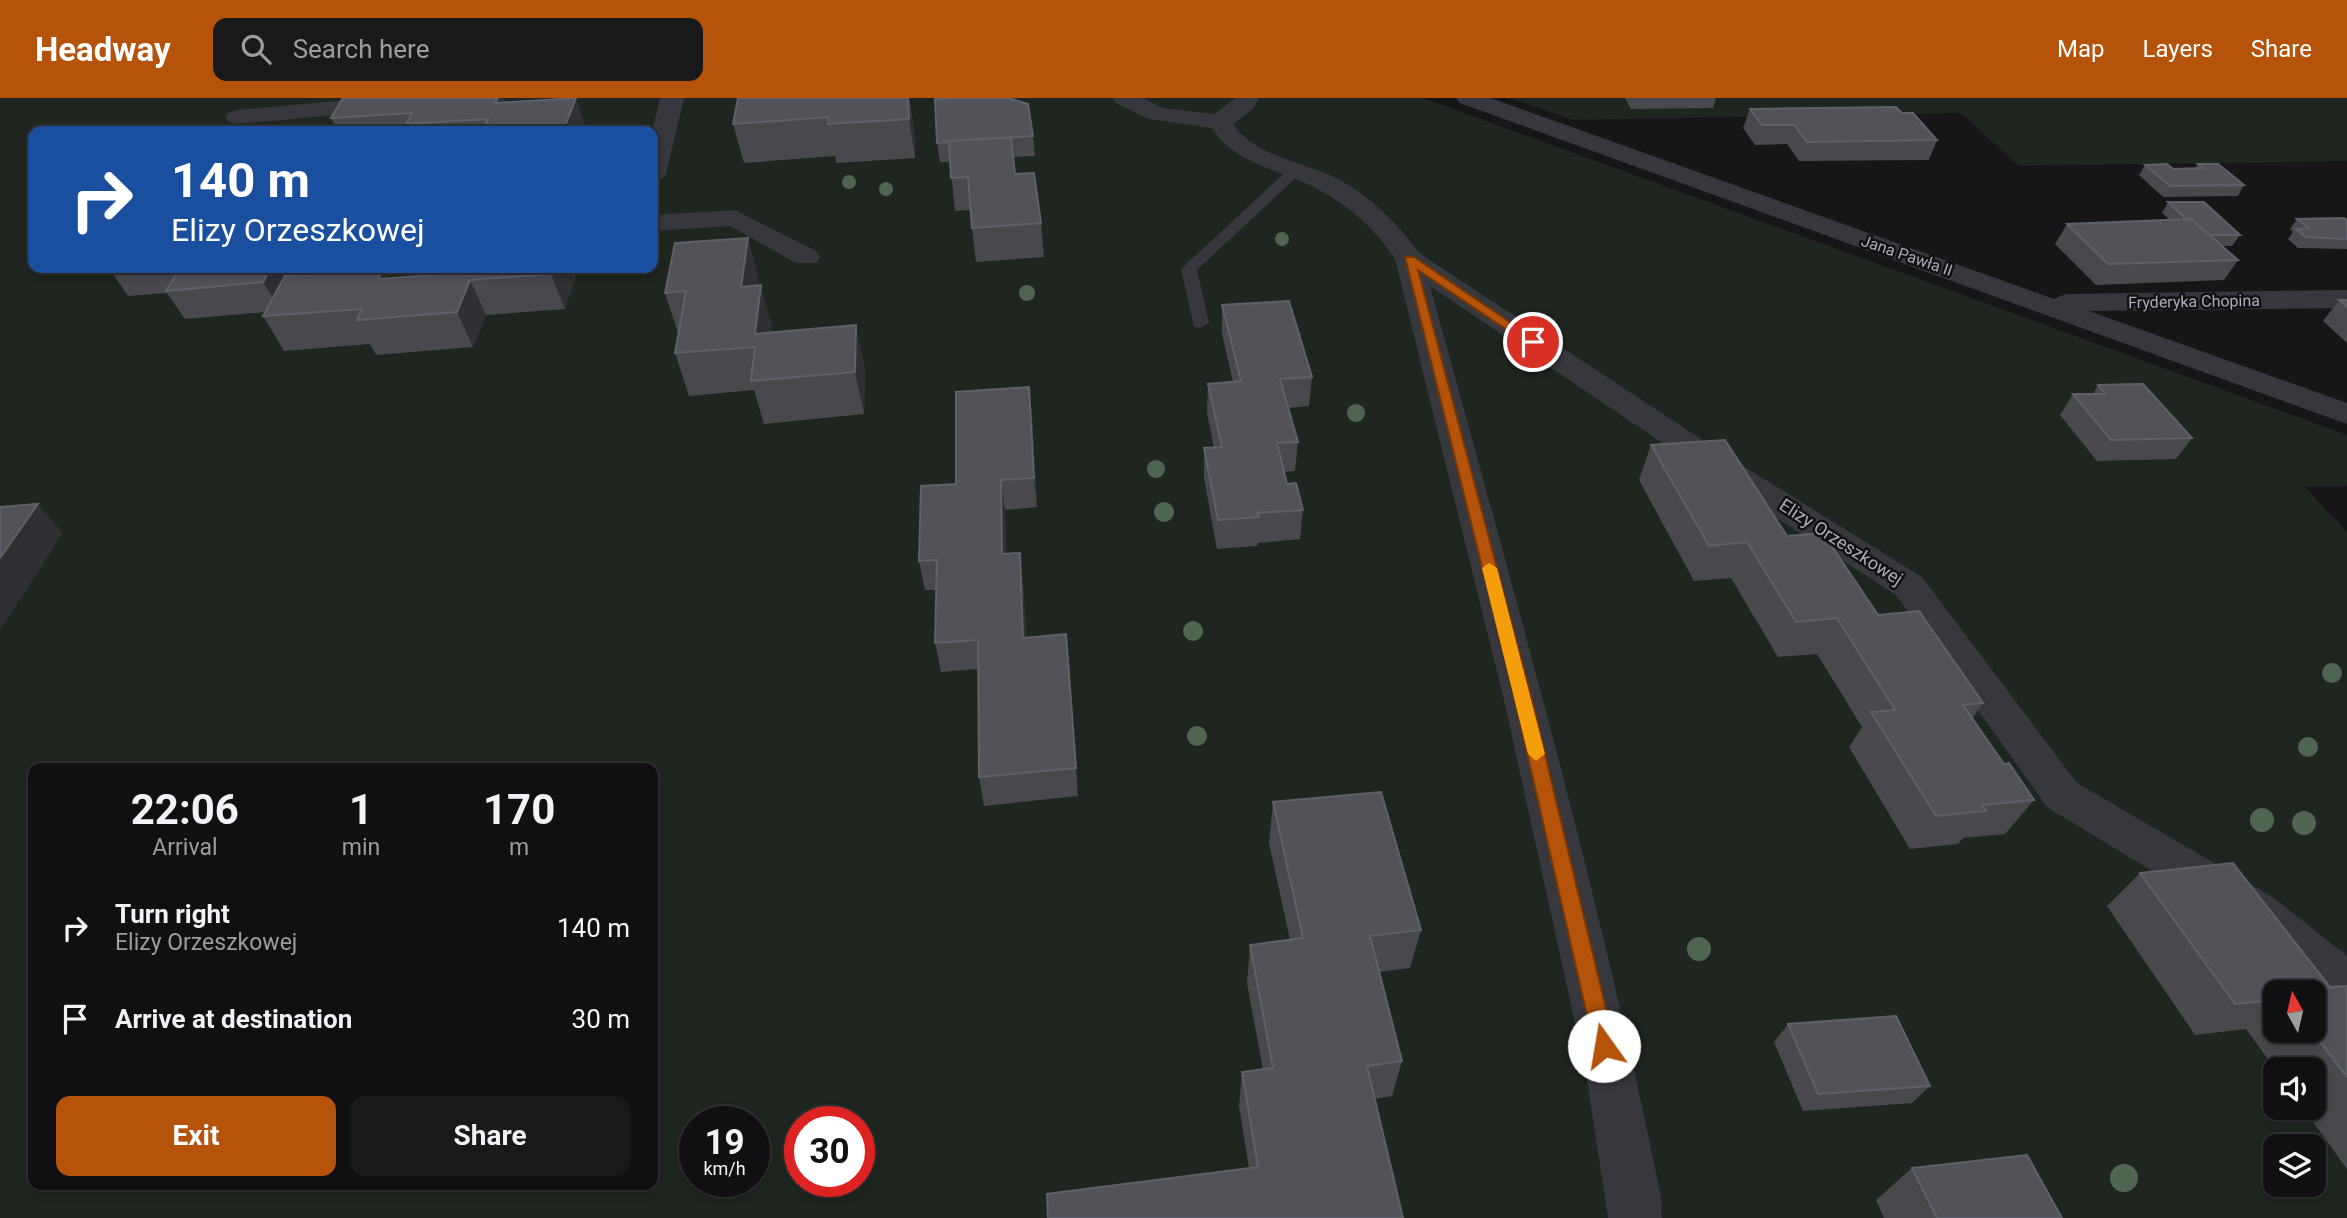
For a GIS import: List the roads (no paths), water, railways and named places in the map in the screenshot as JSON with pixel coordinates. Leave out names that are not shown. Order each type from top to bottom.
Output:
[{"type":"street","points":[[237,117],[450,98]]},
{"type":"street","points":[[658,154],[672,98]]},
{"type":"street","points":[[1124,98],[1157,114],[1220,122],[1246,103],[1248,98]]},
{"type":"street","name":"Jana Pawła II","points":[[1468,98],[2347,414]]},
{"type":"street","points":[[311,126],[322,110]]},
{"type":"street","name":"Elizy Orzeszkowej","points":[[1220,122],[1227,138],[1326,183],[1372,212],[1394,235],[1409,259],[1524,700],[1611,1073],[1636,1218]]},
{"type":"street","points":[[658,223],[735,218],[806,257]]},
{"type":"street","name":"Elizy Orzeszkowej","points":[[1409,259],[1707,458],[1909,586],[2062,795],[2258,912],[2347,985]]},
{"type":"street","name":"Fryderyka Chopina","points":[[2042,303],[2347,299]]},
{"type":"lane","points":[[1200,323],[1189,269],[1296,170]]}]
